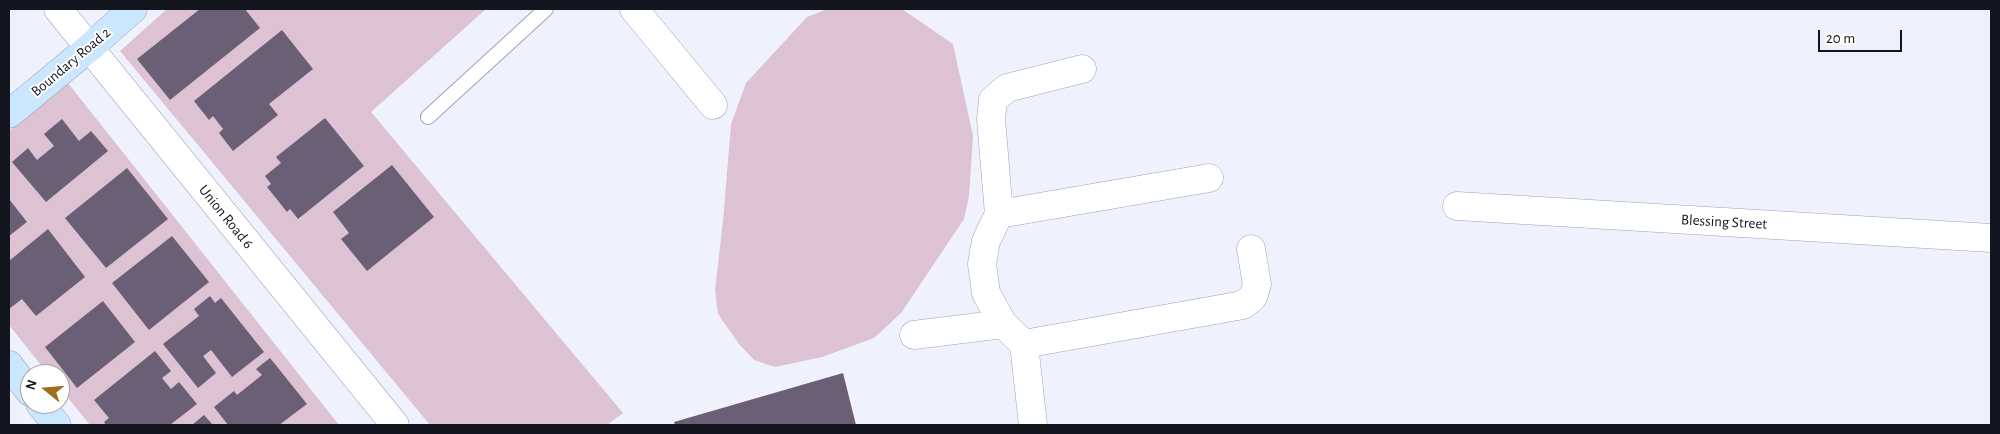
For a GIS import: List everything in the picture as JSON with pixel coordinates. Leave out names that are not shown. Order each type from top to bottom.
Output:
[{"type":"main road","name":"Boundary Road 2","points":[[9,114],[133,9]]},
{"type":"main road","points":[[9,365],[20,379]]},
{"type":"main road","points":[[48,414],[56,425]]},
{"type":"street","name":"Union Road 6","points":[[58,9],[395,425]]},
{"type":"street","points":[[634,9],[713,105]]},
{"type":"street","points":[[1033,425],[1024,344],[1003,324],[986,293],[982,264],[986,241],[999,214],[991,119],[993,100],[1007,88],[1082,69]]},
{"type":"street","points":[[999,214],[1209,178]]},
{"type":"street","name":"Blessing Street","points":[[1457,206],[1991,238]]},
{"type":"street","points":[[1024,344],[1243,305],[1253,297],[1257,284],[1251,248]]},
{"type":"street","points":[[914,335],[1003,324]]},
{"type":"lane","points":[[428,117],[546,9]]},
{"type":"shaded area","points":[[167,9],[486,9],[371,112],[623,413],[607,425],[430,425],[120,51]]},
{"type":"shaded area","points":[[827,9],[902,9],[953,44],[973,136],[969,196],[964,219],[901,313],[874,338],[822,357],[775,367],[754,360],[739,344],[718,314],[715,290],[731,124],[746,83],[807,17]]},
{"type":"shaded area","points":[[68,83],[339,425],[90,425],[70,400],[70,364],[40,364],[9,325],[9,131]]},
{"type":"building","points":[[200,9],[245,9],[260,28],[170,100],[137,59]]},
{"type":"building","points":[[282,30],[313,69],[269,104],[278,115],[233,151],[219,133],[223,129],[213,116],[209,120],[194,101]]},
{"type":"building","points":[[325,118],[364,166],[298,219],[290,209],[287,212],[267,187],[271,184],[265,176],[281,163],[276,157]]},
{"type":"building","points":[[62,119],[79,141],[91,131],[108,151],[46,202],[12,162],[28,148],[37,160],[54,146],[44,134]]},
{"type":"building","points":[[392,165],[434,217],[367,271],[341,239],[349,233],[333,212]]},
{"type":"building","points":[[127,168],[168,219],[106,268],[65,218]]},
{"type":"building","points":[[9,199],[27,222],[9,236]]},
{"type":"building","points":[[48,229],[85,277],[36,316],[22,299],[9,309],[9,261]]},
{"type":"building","points":[[172,236],[209,282],[149,330],[112,283]]},
{"type":"building","points":[[210,296],[215,303],[221,298],[264,352],[232,377],[211,350],[203,356],[216,373],[198,388],[163,344],[199,316],[194,309]]},
{"type":"building","points":[[103,301],[135,342],[77,388],[70,379],[70,364],[58,364],[45,347]]},
{"type":"building","points":[[155,351],[171,371],[162,378],[171,389],[179,382],[197,404],[170,425],[106,425],[104,422],[109,418],[94,400]]},
{"type":"building","points":[[270,358],[307,404],[279,425],[228,425],[214,407],[234,391],[237,395],[262,375],[256,369]]},
{"type":"building","points":[[843,373],[856,425],[675,425],[674,422]]},
{"type":"building","points":[[204,415],[213,425],[192,425]]}]
